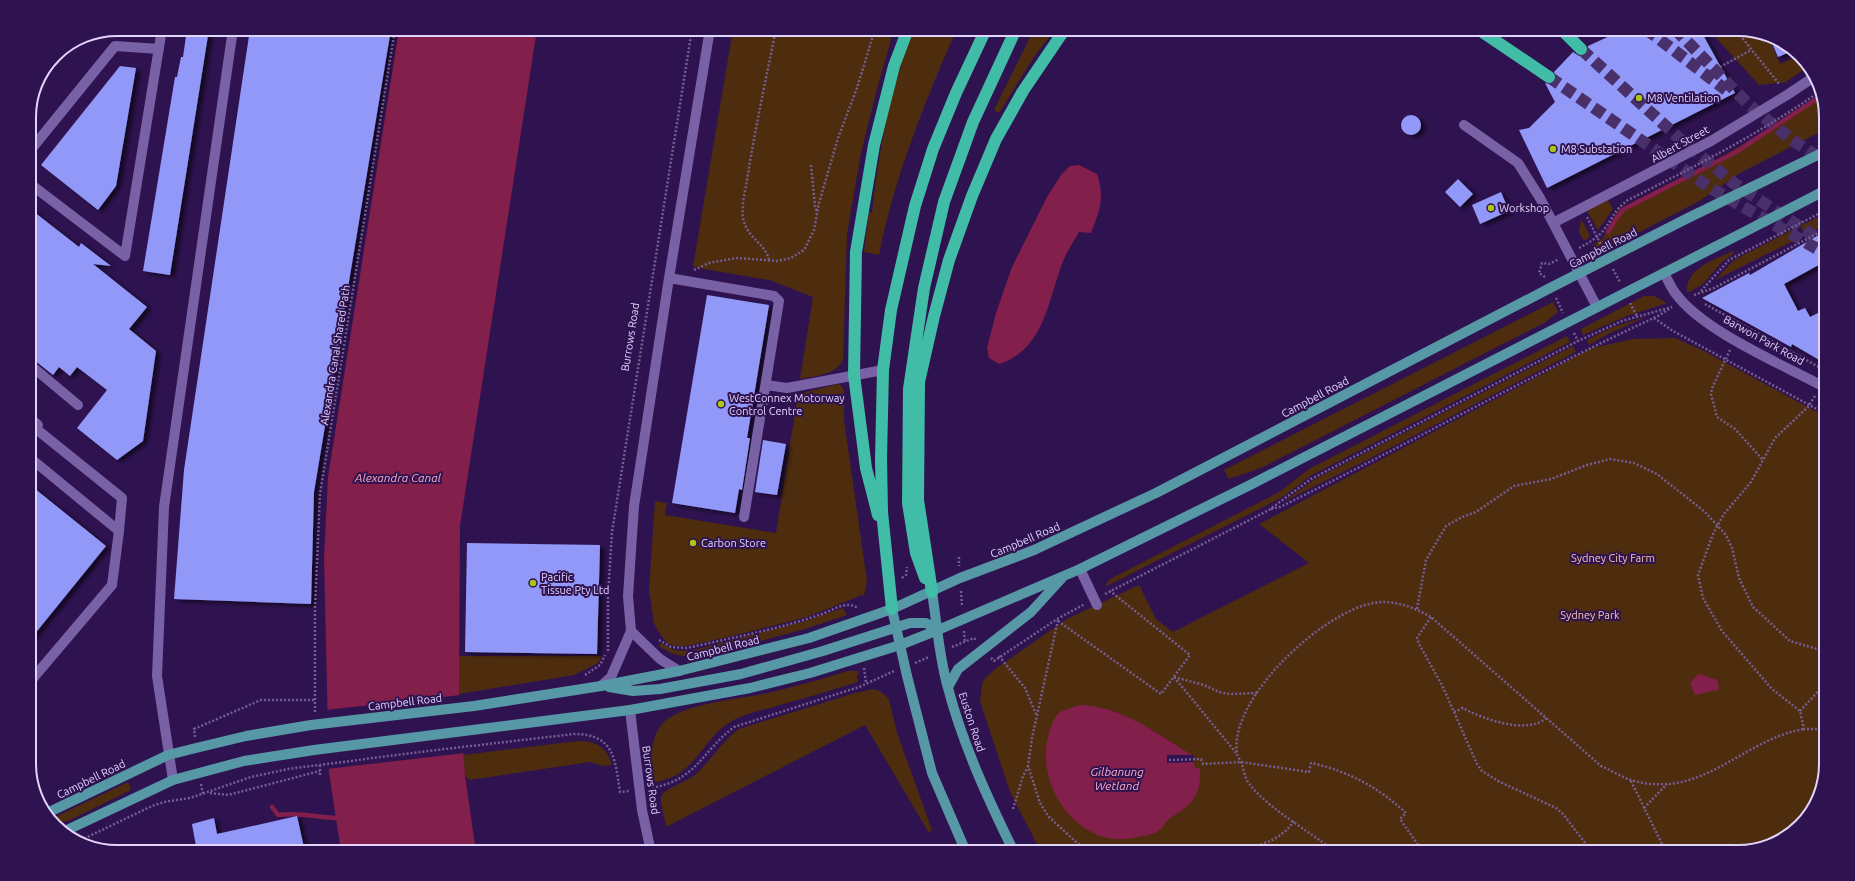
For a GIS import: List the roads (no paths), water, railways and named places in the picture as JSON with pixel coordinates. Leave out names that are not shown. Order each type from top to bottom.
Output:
[{"type":"highway","points":[[885,543],[866,468],[854,375],[856,252],[874,145],[894,66],[905,36]]},
{"type":"highway","points":[[892,609],[885,543],[881,458],[883,370],[891,310],[915,206],[933,149],[956,93],[983,36]]},
{"type":"highway","points":[[932,592],[916,553],[908,503],[910,390],[924,288],[946,195],[973,122],[1013,36]]},
{"type":"highway","points":[[932,592],[918,500],[919,382],[934,316],[949,260],[972,196],[996,139],[1022,91],[1060,36]]},
{"type":"highway","points":[[1488,36],[1549,77]]},
{"type":"highway","points":[[1568,36],[1581,49]]},
{"type":"main road","name":"Campbell Road","points":[[51,811],[168,755],[246,736],[311,725],[474,706],[601,686],[679,671],[809,638],[892,609],[960,578],[1034,550],[1156,493],[1579,273],[1819,154]]},
{"type":"main road","points":[[70,830],[173,780],[244,761],[314,750],[630,710],[758,686],[810,673],[900,645],[1080,569],[1250,485],[1819,194]]},
{"type":"main road","points":[[948,687],[958,669],[1030,612],[1065,575]]},
{"type":"main road","name":"Euston Road","points":[[932,592],[940,652],[948,687],[971,758],[1011,845]]},
{"type":"main road","points":[[892,609],[932,773],[963,845]]},
{"type":"main road","points":[[601,686],[633,691],[660,689],[741,674],[910,623],[926,623],[938,630]]},
{"type":"street","points":[[36,188],[125,256],[161,36]]},
{"type":"street","points":[[173,780],[157,676],[164,507],[232,36]]},
{"type":"street","points":[[601,686],[611,677],[631,631],[628,596],[634,506],[669,278],[709,36]]},
{"type":"street","points":[[36,143],[115,46],[159,49]]},
{"type":"street","name":"Albert Street","points":[[1553,224],[1711,141],[1810,80]]},
{"type":"street","points":[[1464,124],[1518,164],[1540,198],[1597,307]]},
{"type":"street","name":"Barwon Park Road","points":[[1664,273],[1675,294],[1682,302],[1726,334],[1819,384]]},
{"type":"street","points":[[669,278],[774,296],[780,304],[744,517]]},
{"type":"street","points":[[36,370],[78,405]]},
{"type":"street","points":[[766,385],[787,388],[883,370]]},
{"type":"street","points":[[36,435],[122,498],[112,585],[36,675]]},
{"type":"street","points":[[36,463],[119,531]]},
{"type":"street","points":[[1080,569],[1097,605]]},
{"type":"street","points":[[631,631],[660,659],[679,671]]},
{"type":"street","name":"Burrows Road","points":[[630,710],[642,810],[650,845]]},
{"type":"water","name":"Alexandra Canal","points":[[398,36],[536,36],[460,526],[459,694],[465,775],[475,845],[340,845],[329,772],[324,558],[328,477]]},
{"type":"water","points":[[1079,165],[1097,174],[1101,190],[1099,211],[1091,233],[1079,232],[1067,252],[1043,320],[1027,347],[1015,357],[999,364],[989,358],[987,348],[996,313],[1012,267],[1047,197],[1061,175],[1070,166]]},
{"type":"water","points":[[1700,674],[1717,680],[1718,690],[1695,695],[1690,683],[1697,675]]},
{"type":"water","name":"Gilbanung Wetland","points":[[1080,705],[1110,710],[1139,722],[1192,755],[1195,768],[1200,768],[1199,786],[1194,798],[1185,808],[1170,818],[1156,832],[1142,836],[1116,839],[1097,834],[1079,824],[1065,810],[1055,793],[1048,773],[1046,753],[1049,733],[1054,719],[1060,712]]},
{"type":"waterway","points":[[1608,232],[1624,209],[1736,152],[1817,99]]},
{"type":"waterway","points":[[272,807],[278,815],[300,814],[336,818]]},
{"type":"tunnel","points":[[1655,36],[1726,90]]},
{"type":"tunnel","points":[[1682,36],[1749,105],[1792,140],[1819,157]]},
{"type":"tunnel","points":[[1581,49],[1682,141],[1735,184],[1819,239]]},
{"type":"tunnel","points":[[1549,77],[1712,189],[1819,250]]},
{"type":"place","name":"M8 Ventilation","points":[[1639,98]]},
{"type":"place","name":"M8 Substation","points":[[1553,149]]},
{"type":"place","name":"Workshop","points":[[1491,208]]},
{"type":"place","name":"WestConnex Motorway Control Centre","points":[[721,404]]},
{"type":"place","name":"Carbon Store","points":[[693,543]]},
{"type":"place","name":"Pacific Tissue Pty Ltd","points":[[533,583]]},
{"type":"park label","name":"Sydney City Farm","points":[[1613,558]]},
{"type":"park label","name":"Sydney Park","points":[[1590,615]]}]
